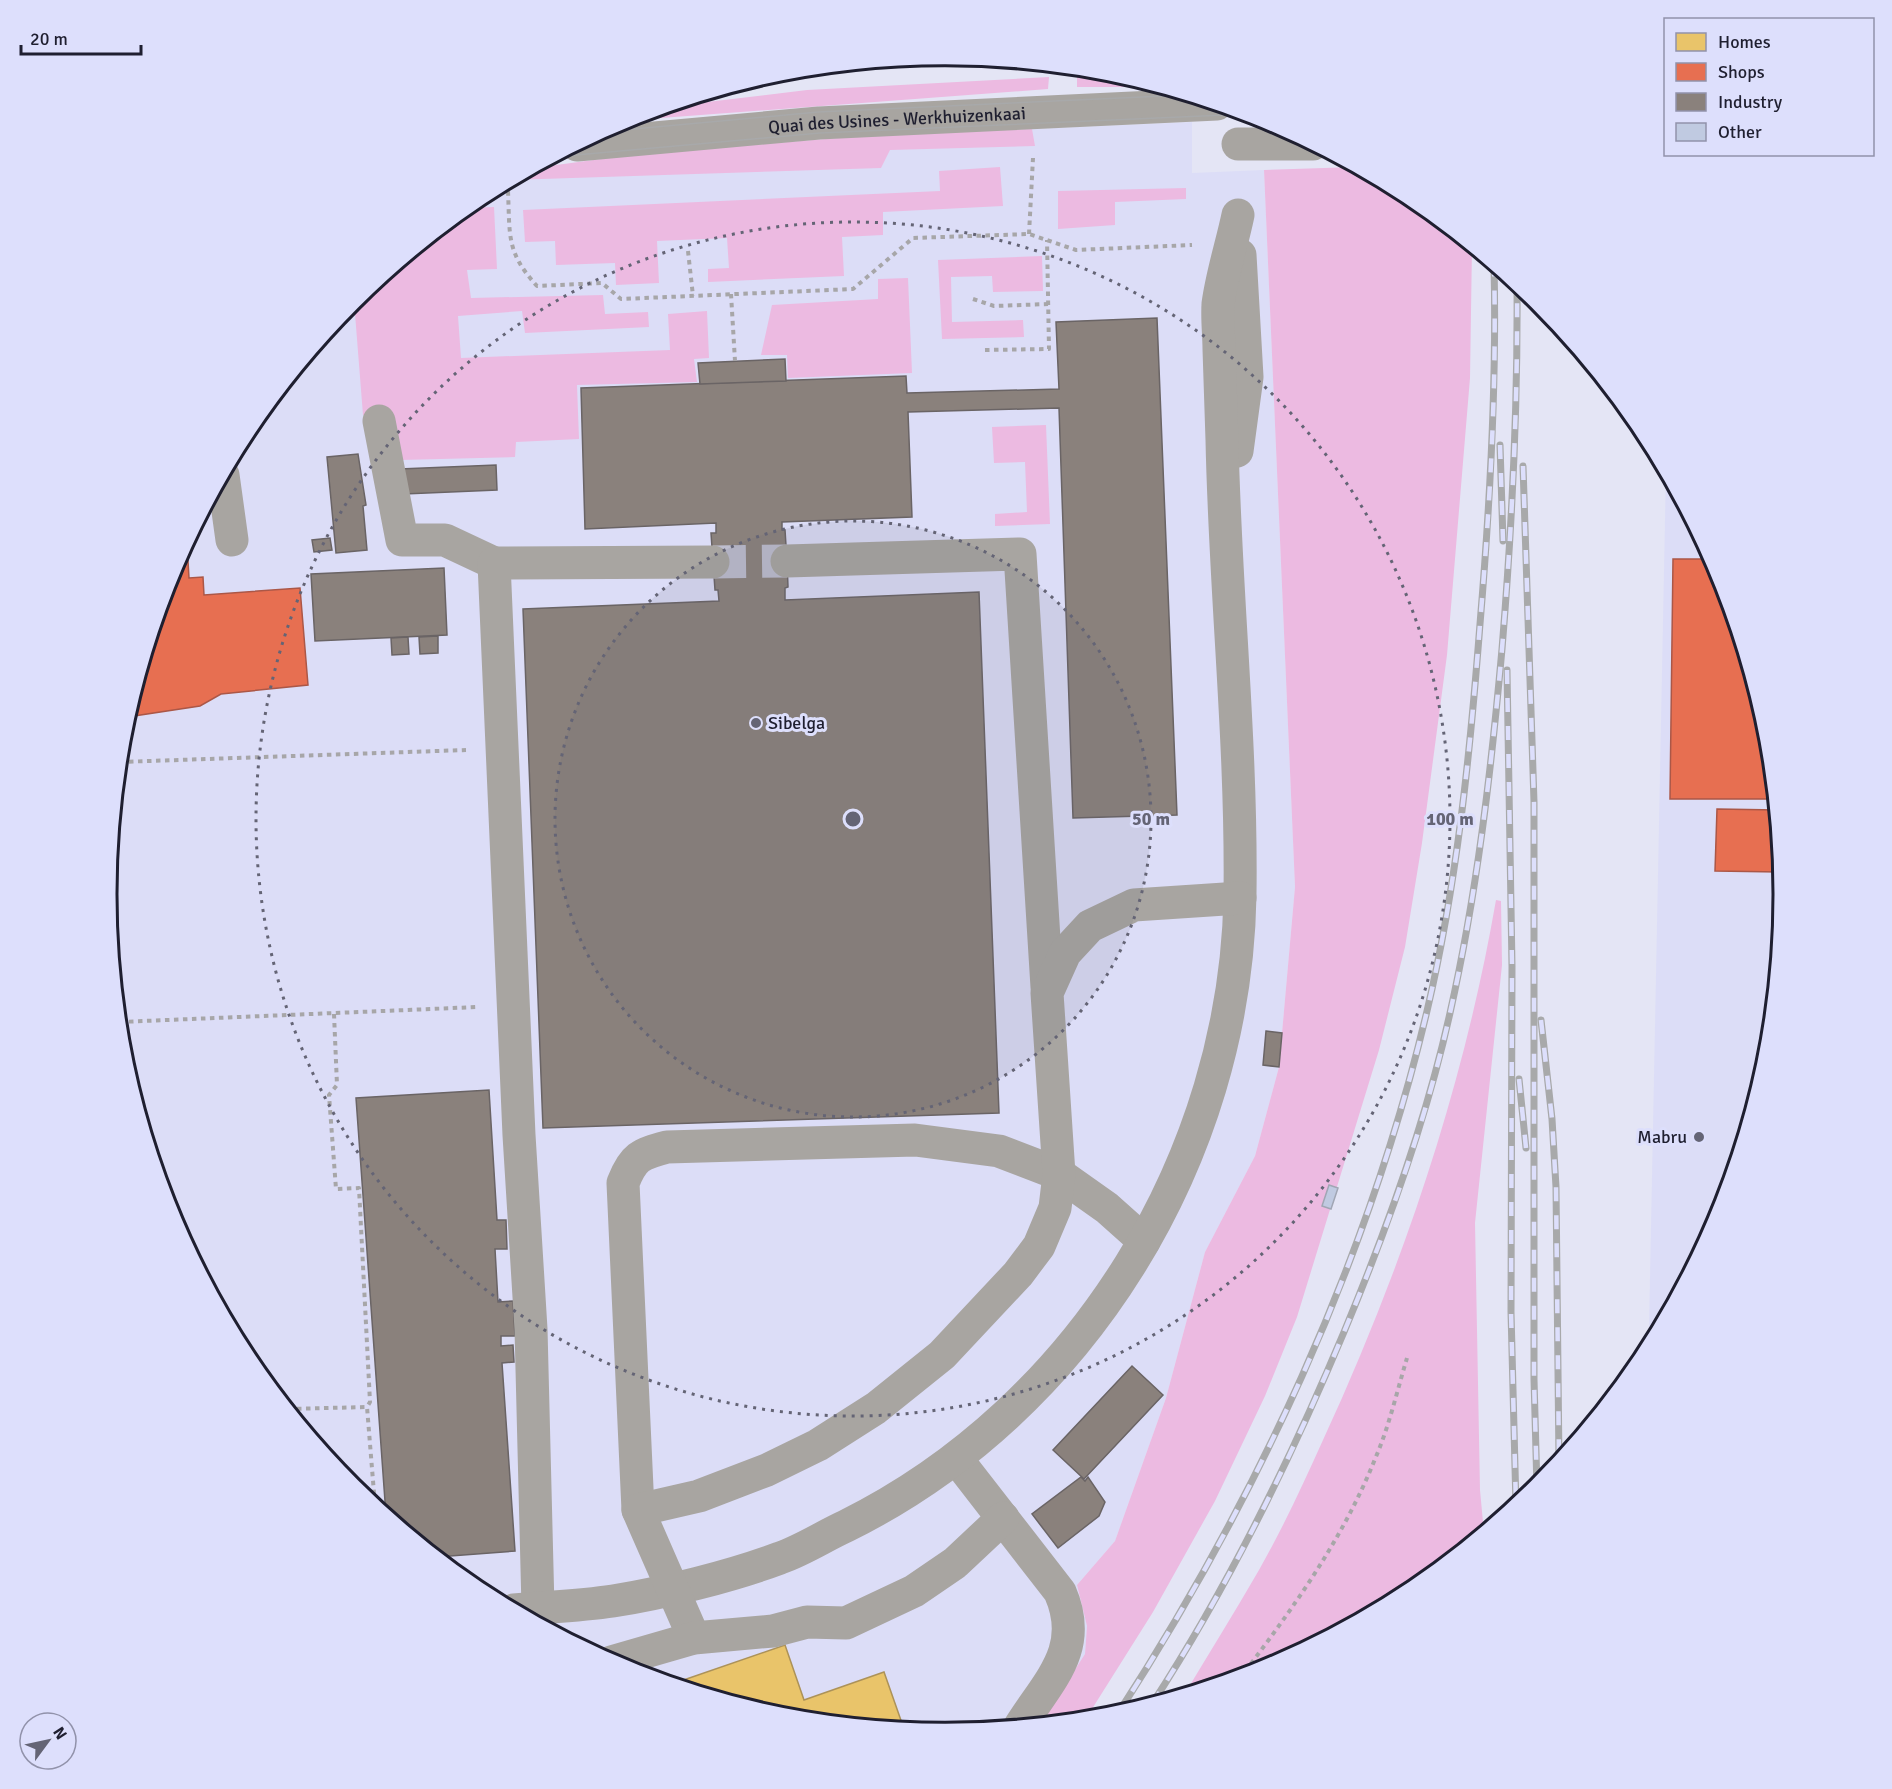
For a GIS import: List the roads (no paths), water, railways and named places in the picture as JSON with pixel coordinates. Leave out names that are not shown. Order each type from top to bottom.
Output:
[{"type":"street","name":"Quai des Usines - Werkhuizenkaai","points":[[598,143],[819,123],[1196,105]]},
{"type":"street","points":[[1238,144],[1296,144]]},
{"type":"street","points":[[527,1609],[612,1601],[671,1589],[782,1557],[871,1514],[956,1458],[1010,1414],[1060,1360],[1127,1270],[1173,1189],[1208,1098],[1224,1038],[1237,964],[1240,808],[1223,499],[1218,306],[1238,215],[1247,377],[1240,439],[1223,499]]},
{"type":"street","points":[[379,421],[402,540],[445,540],[494,563],[713,562]]},
{"type":"street","points":[[225,487],[232,540]]},
{"type":"street","points":[[638,1510],[699,1496],[767,1470],[818,1445],[913,1381],[989,1306],[1040,1246],[1055,1208],[1059,1174],[1020,554],[787,561]]},
{"type":"street","points":[[494,563],[531,1329],[526,1608]]},
{"type":"street","points":[[1047,993],[1065,953],[1090,926],[1134,905],[1239,898]]},
{"type":"street","points":[[694,1638],[638,1510],[623,1183],[630,1164],[644,1153],[678,1146],[915,1140],[999,1151],[1059,1174],[1107,1208],[1144,1241]]},
{"type":"street","points":[[956,1458],[1060,1592],[1068,1610],[1070,1630],[1065,1656],[1025,1719]]},
{"type":"street","points":[[625,1658],[694,1638],[773,1631],[807,1622],[846,1623],[914,1591],[955,1563],[1003,1518]]},
{"type":"tunnel","points":[[713,562],[787,561]]},
{"type":"tram line","points":[[628,130],[818,112],[1166,96]]},
{"type":"tram line","points":[[572,155],[820,133],[1225,115]]},
{"type":"railway","points":[[1124,1703],[1216,1549],[1261,1464],[1302,1376],[1340,1287],[1373,1196],[1402,1104],[1427,1011],[1447,915],[1472,721],[1490,489],[1494,274]]},
{"type":"railway","points":[[1157,1696],[1232,1569],[1302,1428],[1360,1293],[1390,1215],[1417,1135],[1440,1054],[1468,923],[1488,787],[1498,695],[1514,466],[1517,295]]},
{"type":"railway","points":[[1500,445],[1503,541]]},
{"type":"railway","points":[[1523,466],[1534,802],[1534,1379],[1537,1475]]},
{"type":"railway","points":[[1507,670],[1512,966],[1511,1312],[1516,1495]]},
{"type":"railway","points":[[1541,1020],[1552,1119],[1556,1187],[1559,1452]]},
{"type":"railway","points":[[1519,1079],[1526,1148]]},
{"type":"place","name":"Sibelga","points":[[756,723]]},
{"type":"place","name":"Mabru","points":[[1699,1137]]}]
